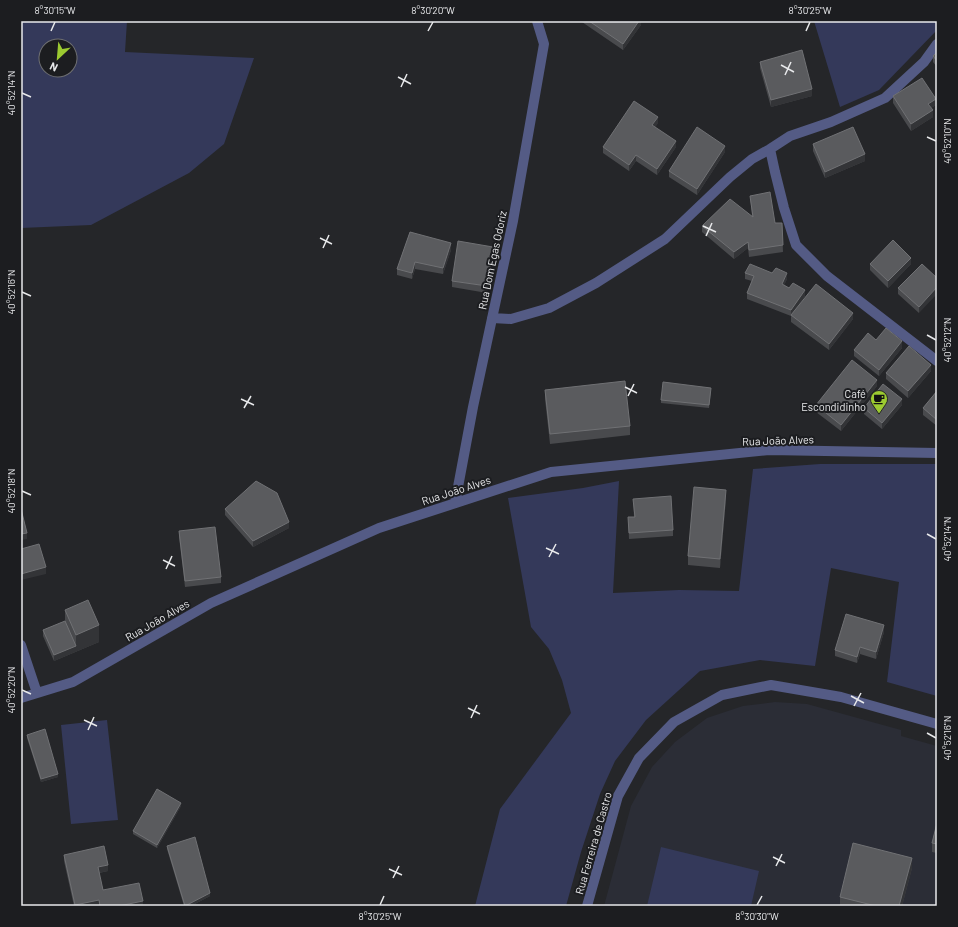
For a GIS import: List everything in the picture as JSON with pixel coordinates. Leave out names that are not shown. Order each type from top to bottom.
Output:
[{"type":"street","name":"Rua Dom Egas Odoriz","points":[[455,503],[473,407],[513,221],[544,44],[537,21]]},
{"type":"street","points":[[492,318],[511,320],[549,308],[596,283],[665,239],[730,177],[752,159],[790,136],[831,122],[885,98],[924,62],[937,44]]},
{"type":"street","points":[[770,149],[782,201],[796,245],[827,276],[937,361]]},
{"type":"street","name":"Rua João Alves","points":[[21,698],[73,682],[211,602],[379,528],[552,472],[769,450],[937,453]]},
{"type":"street","points":[[21,645],[37,693]]},
{"type":"street","name":"Rua Ferreira de Castro","points":[[587,906],[618,796],[639,758],[674,722],[722,695],[771,685],[841,697],[937,724]]},
{"type":"shaded area","points":[[21,21],[127,21],[125,52],[254,58],[224,144],[189,173],[91,225],[21,228]]},
{"type":"shaded area","points":[[814,21],[937,21],[937,30],[879,90],[840,107]]},
{"type":"shaded area","points":[[820,464],[937,464],[937,696],[887,682],[899,582],[831,568],[815,666],[760,660],[700,671],[646,720],[615,761],[600,794],[581,852],[566,906],[475,906],[500,809],[571,713],[562,680],[549,649],[531,627],[508,498],[583,488],[619,481],[613,593],[679,590],[739,591],[753,469]]},
{"type":"shaded area","points":[[775,702],[807,704],[901,730],[901,736],[937,746],[937,906],[604,906],[631,806],[652,767],[675,742],[707,718],[743,706]]},
{"type":"shaded area","points":[[107,720],[118,820],[71,824],[61,725]]},
{"type":"shaded area","points":[[661,847],[759,871],[751,906],[647,906]]},
{"type":"building","points":[[589,21],[639,21],[623,44]]},
{"type":"building","points":[[802,50],[812,89],[771,100],[760,62]]},
{"type":"building","points":[[937,52],[937,61],[933,56]]},
{"type":"building","points":[[922,78],[936,99],[928,104],[933,110],[911,124],[893,96]]},
{"type":"building","points":[[634,101],[658,117],[652,125],[676,141],[657,169],[636,155],[629,165],[603,147]]},
{"type":"building","points":[[697,127],[725,146],[697,189],[669,171]]},
{"type":"building","points":[[853,127],[865,154],[825,172],[813,144]]},
{"type":"building","points":[[770,192],[775,223],[782,223],[783,245],[749,250],[748,242],[734,252],[702,226],[730,199],[753,217],[750,196]]},
{"type":"building","points":[[410,232],[451,243],[443,268],[415,262],[412,273],[397,269]]},
{"type":"building","points":[[893,240],[911,258],[888,281],[870,264]]},
{"type":"building","points":[[458,241],[493,247],[487,286],[452,281]]},
{"type":"building","points":[[750,264],[772,273],[776,268],[787,273],[782,284],[789,288],[793,283],[805,290],[791,310],[747,293],[754,276],[745,273]]},
{"type":"building","points":[[922,264],[937,278],[937,287],[919,307],[898,288]]},
{"type":"building","points":[[816,284],[853,313],[829,344],[791,315]]},
{"type":"building","points":[[886,328],[902,341],[879,370],[854,350],[868,333],[876,340]]},
{"type":"building","points":[[909,346],[931,365],[908,391],[886,373]]},
{"type":"building","points":[[852,360],[877,380],[841,425],[816,405]]},
{"type":"building","points":[[625,381],[630,426],[550,434],[545,390]]},
{"type":"building","points":[[663,382],[711,388],[709,405],[661,400]]},
{"type":"building","points":[[883,384],[902,399],[882,423],[864,408]]},
{"type":"building","points":[[937,391],[937,420],[923,408]]},
{"type":"building","points":[[256,481],[277,493],[289,522],[253,541],[225,509]]},
{"type":"building","points":[[694,487],[726,490],[720,559],[688,556]]},
{"type":"building","points":[[671,496],[673,530],[629,533],[628,517],[635,517],[633,499]]},
{"type":"building","points":[[21,509],[27,533],[21,534]]},
{"type":"building","points":[[215,527],[221,577],[185,581],[179,531]]},
{"type":"building","points":[[39,544],[46,567],[21,574],[21,549]]},
{"type":"building","points":[[88,600],[99,625],[76,635],[65,610]]},
{"type":"building","points":[[846,614],[884,625],[876,652],[860,647],[857,657],[835,650]]},
{"type":"building","points":[[65,621],[76,646],[54,655],[43,630]]},
{"type":"building","points":[[45,729],[58,774],[41,779],[27,735]]},
{"type":"building","points":[[157,789],[181,803],[157,845],[133,831]]},
{"type":"building","points":[[937,823],[937,844],[932,843]]},
{"type":"building","points":[[195,837],[210,893],[185,906],[167,846]]},
{"type":"building","points":[[853,843],[912,858],[899,906],[876,906],[840,897]]},
{"type":"building","points":[[104,846],[108,865],[98,867],[103,890],[139,883],[143,901],[119,906],[100,906],[99,900],[75,905],[64,855]]},
{"type":"place","name":"Café Escondidinho","points":[[879,414]]}]
